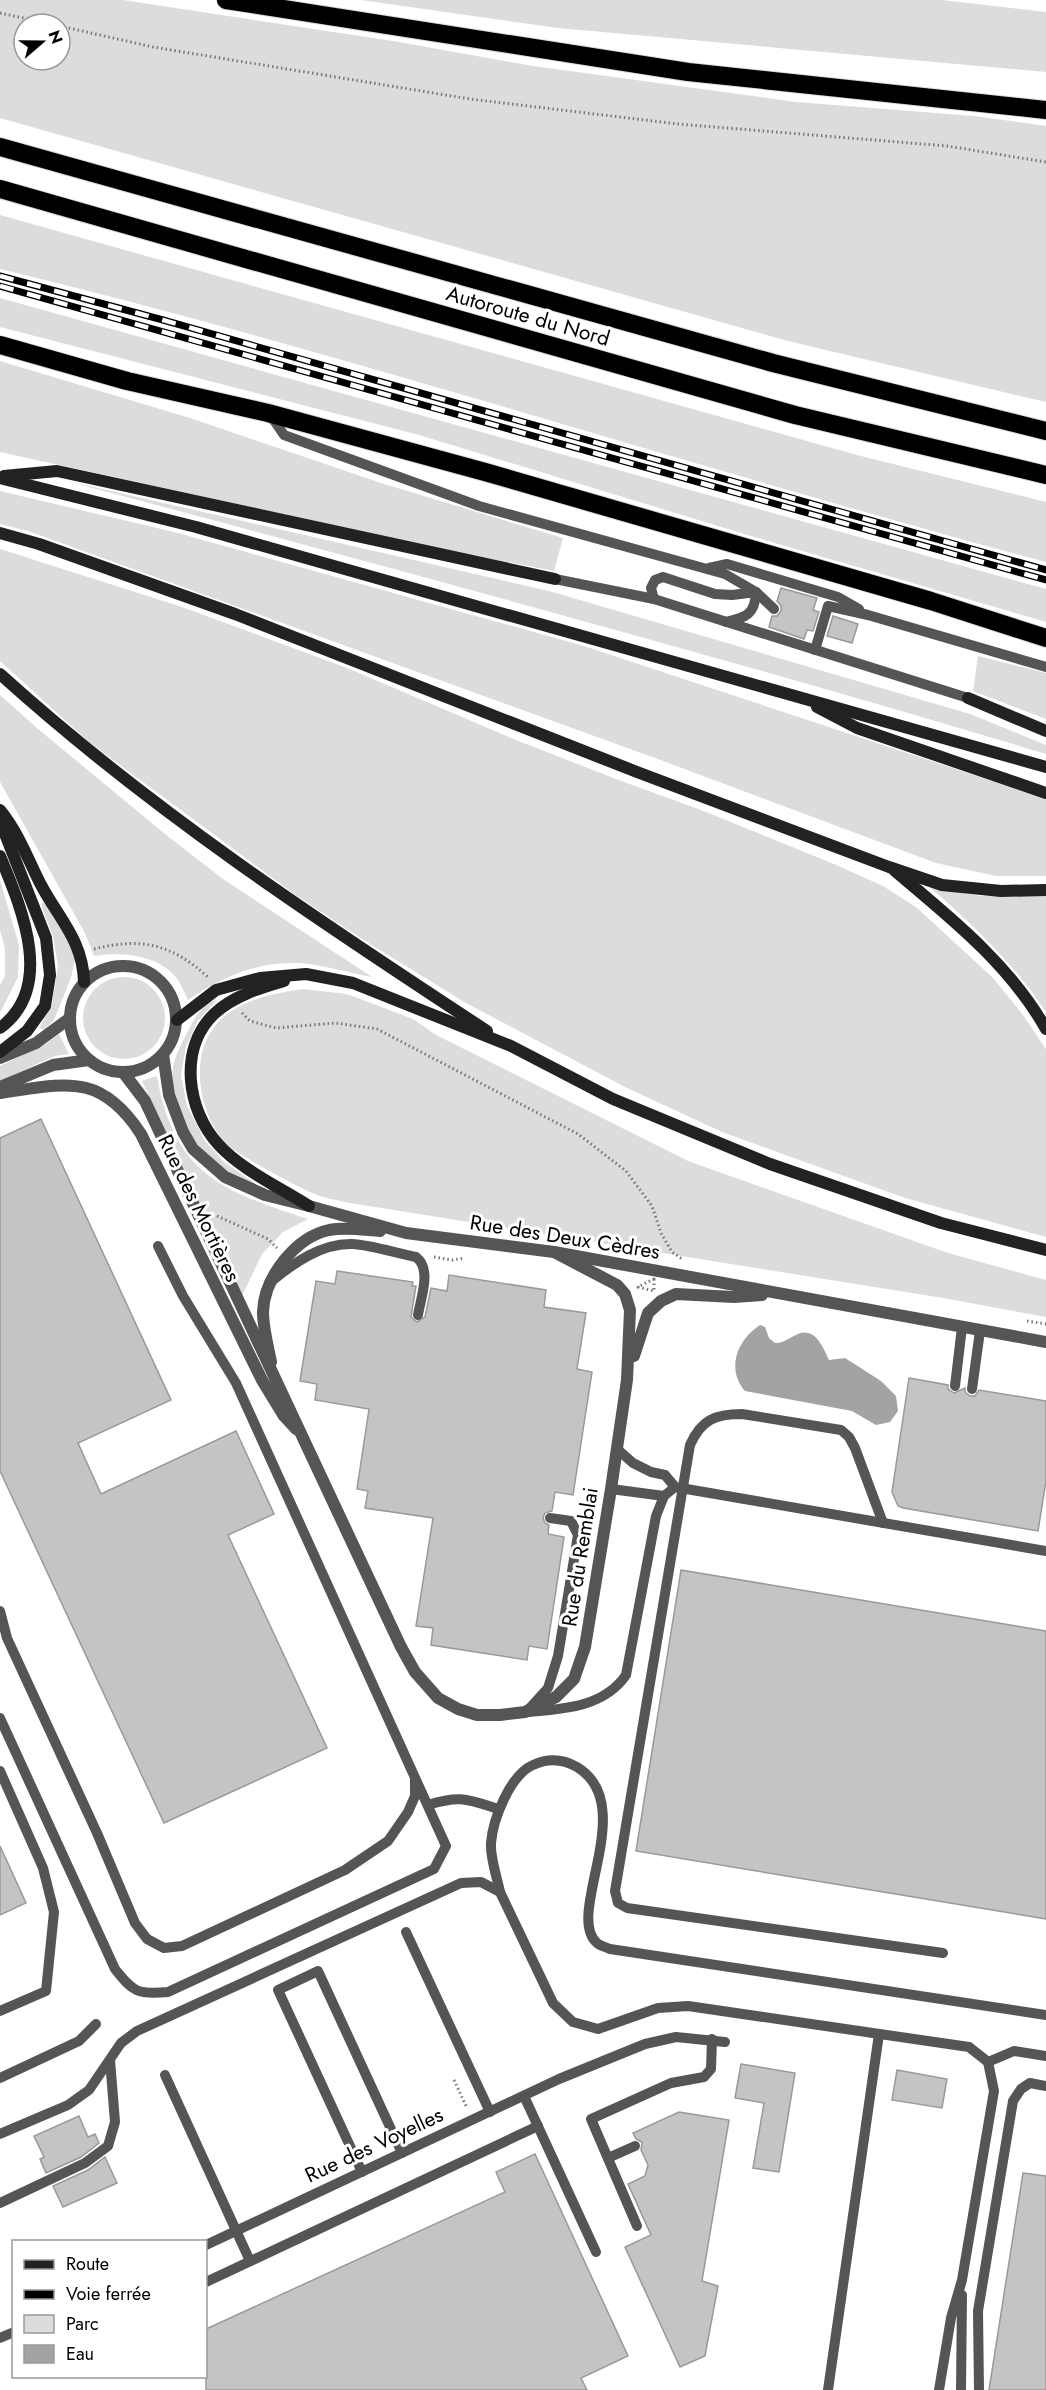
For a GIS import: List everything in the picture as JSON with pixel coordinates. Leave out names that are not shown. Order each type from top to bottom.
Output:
[{"type":"highway","points":[[226,0],[688,72],[1046,110]]},
{"type":"highway","name":"Autoroute du Nord","points":[[0,147],[773,363],[1046,431]]},
{"type":"highway","name":"Autoroute du Nord","points":[[0,189],[795,415],[1046,475]]},
{"type":"highway","points":[[0,345],[127,381],[268,413],[485,472],[898,591],[1046,638]]},
{"type":"main road","points":[[0,477],[57,471],[555,579]]},
{"type":"main road","points":[[0,477],[196,527],[1046,767]]},
{"type":"main road","points":[[0,533],[39,544],[235,614],[626,768],[889,867],[942,885],[1000,891],[1046,890]]},
{"type":"main road","points":[[0,674],[148,795],[328,927],[511,1046]]},
{"type":"main road","points":[[796,696],[857,728],[1046,793]]},
{"type":"main road","points":[[968,698],[1046,731]]},
{"type":"main road","points":[[0,810],[14,828],[41,884],[76,942],[84,966],[84,982]]},
{"type":"main road","points":[[0,821],[46,938],[50,975],[45,1005],[27,1031],[0,1052]]},
{"type":"main road","points":[[0,856],[29,940],[30,977],[24,1003],[0,1028]]},
{"type":"main road","points":[[889,867],[968,935],[1010,976],[1033,1006],[1046,1029]]},
{"type":"main road","points":[[306,974],[261,988],[230,1002],[213,1015],[204,1028],[192,1056],[191,1089],[198,1113],[218,1144],[233,1158],[309,1206]]},
{"type":"main road","points":[[177,1020],[216,990],[260,978],[306,974],[353,982],[511,1046],[613,1099],[770,1164],[941,1223],[1046,1250]]},
{"type":"street","points":[[112,966],[143,969],[157,978],[168,990],[175,1004],[177,1020],[173,1038],[163,1054],[152,1064],[138,1070],[123,1072],[111,1071],[89,1060],[78,1048],[72,1034],[70,1018],[72,1005],[84,982],[97,972],[112,966]]},
{"type":"street","points":[[0,1058],[36,1043],[70,1018]]},
{"type":"street","name":"Rue des Deux Cèdres","points":[[163,1054],[169,1095],[177,1118],[193,1149],[225,1177],[265,1196],[406,1233],[555,1252],[1046,1342]]},
{"type":"street","points":[[0,1087],[52,1065],[89,1060]]},
{"type":"street","name":"Rue des Mortières","points":[[123,1072],[145,1101],[258,1347],[273,1372],[401,1647],[415,1672],[438,1698],[459,1709],[477,1715],[525,1712]]},
{"type":"street","name":"Rue des Mortières","points":[[0,1093],[55,1084],[74,1084],[103,1096],[119,1106],[131,1119],[141,1134],[261,1380],[284,1416],[302,1437]]},
{"type":"street","points":[[273,1372],[265,1334],[263,1310],[272,1281],[286,1258],[301,1243],[318,1234],[344,1229],[406,1233]]},
{"type":"street","name":"Rue du Remblai","points":[[525,1712],[556,1697],[574,1679],[585,1647],[627,1380],[631,1322],[625,1294],[605,1277],[585,1270],[555,1252]]},
{"type":"street","name":"Rue du Remblai","points":[[627,1380],[648,1313],[661,1301],[676,1294],[734,1297],[781,1294]]},
{"type":"lane","points":[[268,413],[284,435],[479,506],[725,574],[756,592],[774,609]]},
{"type":"lane","points":[[706,568],[727,564],[838,597],[868,615]]},
{"type":"lane","points":[[654,600],[651,588],[655,580],[663,577],[715,594],[732,595],[756,592]]},
{"type":"lane","points":[[555,579],[654,600],[968,698]]},
{"type":"lane","points":[[726,622],[750,613],[755,606],[756,592]]},
{"type":"lane","points":[[815,650],[828,606],[868,615],[1046,667]]},
{"type":"lane","points":[[810,620],[823,623]]},
{"type":"lane","points":[[272,1281],[292,1264],[327,1248],[351,1244],[416,1257],[422,1262],[425,1271],[418,1315]]},
{"type":"lane","points":[[0,1718],[115,1969],[130,1987],[148,1994],[168,1992],[434,1869],[446,1846],[236,1383],[183,1296],[158,1246]]},
{"type":"lane","points":[[955,1386],[962,1327]]},
{"type":"lane","points":[[972,1389],[980,1331]]},
{"type":"lane","points":[[882,1523],[855,1448],[849,1437],[841,1430],[742,1414],[725,1414],[708,1421],[696,1431],[679,1488],[615,1891],[618,1903],[627,1908],[943,1953]]},
{"type":"lane","points":[[617,1449],[633,1463],[651,1472],[665,1475],[679,1488],[1046,1551]]},
{"type":"lane","points":[[611,1489],[663,1496],[679,1488]]},
{"type":"lane","points":[[525,1712],[569,1709],[607,1695],[619,1686],[626,1675],[656,1516],[663,1496]]},
{"type":"lane","points":[[525,1712],[548,1688],[558,1656],[578,1535],[571,1521],[550,1518]]},
{"type":"lane","points":[[0,1611],[7,1638],[97,1833],[135,1923],[147,1939],[164,1948],[182,1946],[345,1870],[387,1841],[408,1812],[415,1796],[415,1777]]},
{"type":"lane","points":[[939,2390],[951,2318],[962,2280],[994,2091],[988,2062],[969,2047],[688,2006],[658,2008],[598,2029],[573,2022],[552,2003],[500,1893],[491,1844],[498,1809],[516,1781],[531,1766],[548,1759],[568,1762],[584,1771],[596,1787],[602,1805],[603,1825],[588,1916],[591,1934],[597,1943],[610,1949],[1046,2015]]},
{"type":"lane","points":[[0,1772],[43,1868],[54,1912],[46,1991],[0,2011]]},
{"type":"lane","points":[[428,1805],[450,1798],[464,1798],[498,1809]]},
{"type":"lane","points":[[0,2134],[68,2105],[89,2090],[121,2043],[136,2031],[461,1883],[481,1882],[500,1893]]},
{"type":"lane","points":[[406,1932],[490,2112]]},
{"type":"lane","points":[[362,2172],[278,1990],[318,1971],[402,2153]]},
{"type":"lane","points":[[0,2078],[80,2041],[96,2025]]},
{"type":"lane","points":[[828,2390],[879,2034]]},
{"type":"lane","name":"Rue des Voyelles","points":[[207,2245],[559,2079],[645,2044],[676,2037],[725,2042]]},
{"type":"lane","points":[[637,2226],[591,2120],[671,2083],[704,2077],[711,2069],[712,2039]]},
{"type":"lane","points":[[988,2062],[1014,2050],[1046,2056]]},
{"type":"lane","points":[[0,2203],[85,2163],[108,2146],[116,2122],[110,2060]]},
{"type":"lane","points":[[165,2075],[250,2261]]},
{"type":"lane","points":[[979,2390],[978,2311],[1013,2101],[1030,2083],[1046,2086]]},
{"type":"lane","points":[[524,2096],[596,2252]]},
{"type":"lane","points":[[207,2282],[538,2126]]},
{"type":"lane","points":[[608,2158],[635,2146]]},
{"type":"lane","points":[[961,2390],[962,2280]]},
{"type":"path","points":[[72,29],[153,47],[471,99],[678,124],[947,146],[1046,162]]},
{"type":"path","points":[[80,953],[119,943],[157,945],[193,964],[208,977],[216,990]]},
{"type":"path","points":[[230,1002],[250,1021],[276,1028],[335,1023],[378,1029],[578,1134],[626,1171],[652,1206],[661,1233],[672,1252]]},
{"type":"path","points":[[422,1262],[433,1257],[452,1260],[465,1258]]},
{"type":"green space","points":[[0,0],[123,0],[399,42],[533,66],[796,102],[974,116],[1046,126],[1046,402],[788,341],[0,118]]},
{"type":"green space","points":[[361,0],[942,0],[1046,12],[1046,72],[558,28]]},
{"type":"green space","points":[[0,215],[857,455],[1046,502],[1046,562],[784,489],[263,338],[0,269]]},
{"type":"green space","points":[[0,298],[1046,589],[1046,622],[751,536],[419,435],[0,327]]},
{"type":"green space","points":[[0,361],[190,418],[381,483],[563,538],[554,571],[456,552],[0,452]]},
{"type":"green space","points":[[63,480],[549,591],[970,714],[1046,745],[1046,754],[678,647]]},
{"type":"green space","points":[[0,491],[174,532],[584,646],[1046,799],[1046,876],[996,876],[936,863],[655,758],[28,531],[0,524]]},
{"type":"green space","points":[[0,549],[182,607],[347,668],[511,738],[701,810],[834,864],[883,886],[916,907],[993,978],[1023,1015],[1046,1049],[1046,1237],[905,1198],[722,1132],[625,1087],[466,1003],[370,944],[294,894],[89,742],[0,661]]},
{"type":"green space","points":[[978,656],[1046,673],[1046,719],[973,691]]},
{"type":"green space","points":[[0,695],[165,834],[223,879],[372,977],[313,965],[280,963],[252,968],[225,978],[188,1000],[176,977],[157,963],[136,956],[115,954],[94,956],[85,933],[0,782]]},
{"type":"green space","points":[[0,880],[19,945],[18,977],[0,1013],[0,985],[5,976],[5,949],[0,930]]},
{"type":"green space","points":[[931,888],[981,896],[1046,894],[1046,1012],[1034,994],[993,946]]},
{"type":"green space","points":[[42,902],[47,905],[71,946],[75,959],[71,978],[54,1020],[44,1030],[39,1028],[52,1005],[58,966],[53,936],[42,908]]},
{"type":"green space","points":[[124,977],[140,980],[153,989],[162,1002],[165,1018],[162,1034],[153,1047],[140,1056],[124,1059],[108,1056],[95,1047],[86,1034],[83,1018],[86,1002],[95,989],[108,980]]},
{"type":"green space","points":[[303,989],[347,994],[413,1019],[436,1035],[688,1161],[948,1253],[1046,1280],[1046,1317],[937,1297],[350,1203],[315,1194],[249,1160],[228,1146],[213,1126],[201,1091],[202,1054],[208,1037],[218,1022],[233,1010],[250,1002],[266,996]]},
{"type":"green space","points":[[217,1000],[197,1022],[186,1047],[181,1075],[187,1106],[205,1141],[224,1162],[256,1184],[254,1187],[219,1165],[201,1149],[189,1132],[173,1088],[173,1067],[182,1043],[200,1011],[212,1001]]},
{"type":"green space","points":[[59,1034],[69,1054],[55,1056],[0,1081],[0,1066],[46,1044]]},
{"type":"green space","points":[[157,1076],[165,1109],[176,1136],[190,1157],[207,1174],[251,1199],[308,1219],[283,1232],[262,1254],[242,1296],[142,1081]]},
{"type":"water","points":[[760,1325],[765,1327],[769,1338],[775,1343],[798,1334],[809,1333],[814,1336],[829,1360],[845,1358],[881,1381],[896,1396],[898,1411],[890,1422],[876,1425],[852,1411],[745,1391],[736,1374],[737,1355],[745,1339]]},
{"type":"building","points":[[781,588],[817,598],[813,610],[819,612],[813,631],[807,630],[804,639],[769,627],[772,616],[777,616],[781,611],[781,606],[777,601]]},
{"type":"building","points":[[833,616],[858,624],[852,643],[827,636]]},
{"type":"building","points":[[41,1119],[171,1400],[78,1443],[101,1494],[236,1431],[274,1514],[228,1535],[327,1748],[164,1823],[0,1471],[0,1138]]},
{"type":"building","points":[[337,1271],[413,1282],[412,1286],[416,1286],[411,1317],[417,1322],[425,1317],[431,1288],[447,1291],[449,1275],[546,1290],[544,1307],[586,1313],[577,1369],[592,1372],[573,1495],[555,1492],[552,1511],[545,1513],[543,1518],[549,1525],[548,1534],[564,1537],[547,1649],[529,1646],[527,1660],[431,1645],[433,1628],[416,1626],[433,1518],[365,1508],[368,1491],[357,1489],[369,1409],[315,1400],[317,1384],[300,1381],[316,1281],[335,1284]]},
{"type":"building","points":[[909,1378],[948,1385],[948,1389],[954,1393],[965,1388],[965,1392],[970,1396],[975,1396],[979,1390],[1046,1401],[1046,1481],[1038,1531],[898,1506],[892,1492]]},
{"type":"building","points":[[681,1570],[1046,1631],[1046,1919],[636,1851]]},
{"type":"building","points":[[0,1846],[26,1903],[0,1915]]},
{"type":"building","points":[[741,2064],[795,2073],[779,2172],[753,2168],[764,2103],[735,2098]]},
{"type":"building","points":[[897,2070],[947,2079],[942,2108],[892,2100]]},
{"type":"building","points":[[679,2112],[729,2120],[702,2281],[718,2286],[705,2356],[680,2367],[625,2247],[651,2235],[628,2184],[645,2176],[648,2165],[641,2150],[642,2142],[636,2139],[633,2133]]},
{"type":"building","points":[[79,2116],[88,2137],[95,2134],[99,2143],[81,2157],[46,2173],[40,2159],[44,2157],[34,2136]]},
{"type":"building","points":[[535,2154],[628,2356],[581,2378],[587,2390],[206,2390],[207,2329],[505,2192],[496,2172]]},
{"type":"building","points":[[105,2157],[117,2183],[63,2207],[53,2186],[88,2170]]},
{"type":"building","points":[[1023,2173],[1046,2176],[1046,2390],[989,2390]]},
{"type":"railway","points":[[0,276],[1046,570]]},
{"type":"railway","points":[[0,286],[1046,580]]}]
